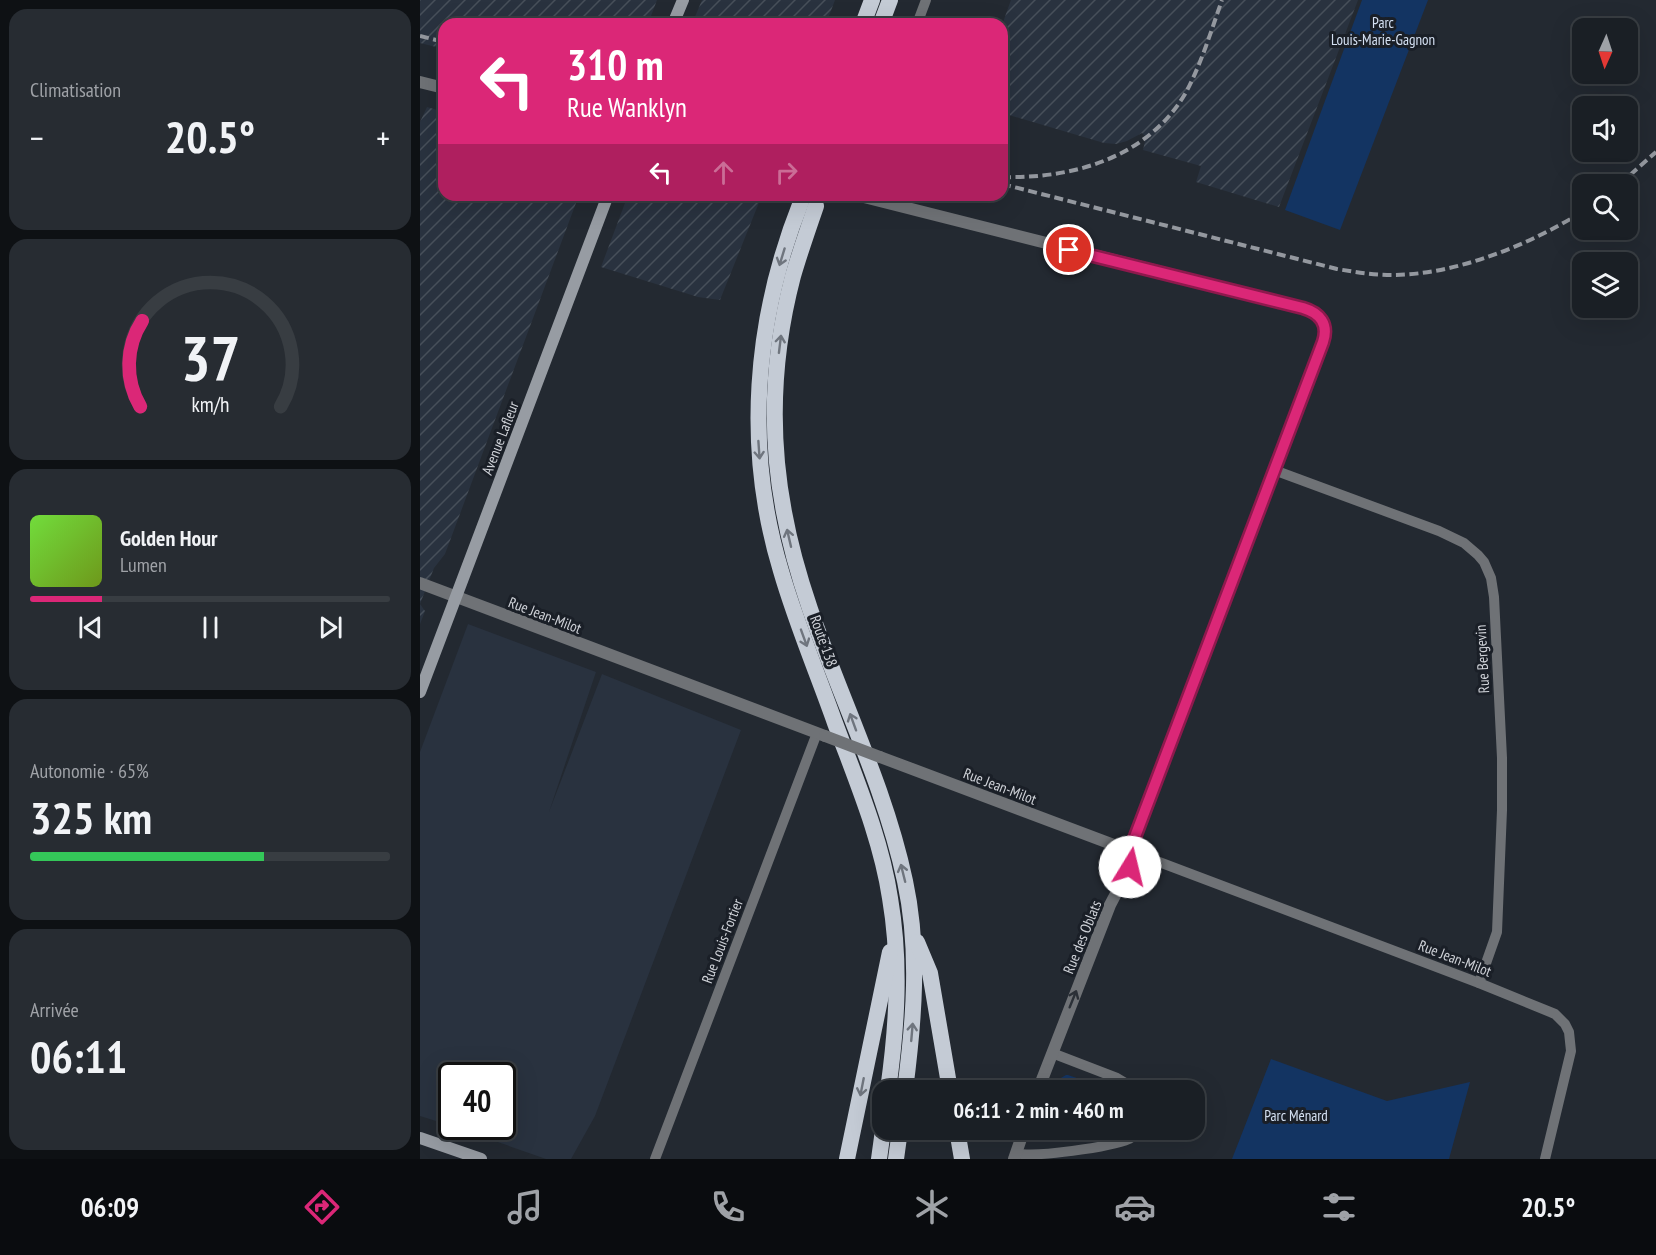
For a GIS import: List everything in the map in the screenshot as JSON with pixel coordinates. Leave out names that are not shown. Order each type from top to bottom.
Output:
[{"type":"highway","points":[[865,18],[872,0]]},
{"type":"highway","points":[[883,18],[890,0]]},
{"type":"highway","name":"Route 138","points":[[889,1080],[897,1016],[897,963],[888,887],[876,836],[786,588],[772,541],[762,484],[758,414],[762,346],[777,272],[808,204],[781,331],[775,406],[779,480],[788,533],[800,578],[894,840],[906,883],[912,931],[914,1009],[906,1080]]},
{"type":"highway","points":[[912,931],[930,973],[948,1080]]},
{"type":"highway","points":[[847,1159],[894,934]]},
{"type":"highway","points":[[879,1159],[882,1140]]},
{"type":"highway","points":[[896,1159],[899,1140]]},
{"type":"highway","points":[[959,1140],[962,1159]]},
{"type":"main road","points":[[676,18],[682,0]]},
{"type":"main road","name":"Avenue Lafleur","points":[[420,692],[606,201]]},
{"type":"main road","points":[[420,1138],[481,1159]]},
{"type":"street","points":[[919,18],[926,0]]},
{"type":"street","points":[[420,82],[438,86]]},
{"type":"street","name":"Rue des Oblats","points":[[880,201],[1303,308],[1317,314],[1325,324],[1326,332],[1323,342],[1130,850],[1130,867],[1110,905],[1042,1080]]},
{"type":"street","name":"Rue Bergevin","points":[[1274,470],[1452,537],[1478,555],[1489,571],[1494,597],[1502,758],[1502,810],[1497,932],[1479,983]]},
{"type":"street","name":"Rue Jean-Milot","points":[[420,583],[1549,1010],[1565,1024],[1571,1041],[1571,1051],[1545,1159]]},
{"type":"street","name":"Rue Louis-Fortier","points":[[655,1159],[821,734]]},
{"type":"street","points":[[1052,1053],[1120,1080]]},
{"type":"street","points":[[1021,1140],[1015,1156],[1038,1155],[1123,1140]]},
{"type":"shaded area","points":[[420,0],[657,0],[650,18],[438,18],[438,48],[420,43]]},
{"type":"shaded area","points":[[702,0],[835,0],[828,18],[694,18]]},
{"type":"shaded area","points":[[1011,0],[1358,0],[1279,207],[1196,182],[1201,166],[1143,150],[1146,137],[1142,133],[1116,144],[1104,143],[1008,115],[1008,18],[1005,18]]},
{"type":"shaded area","points":[[427,107],[438,110],[438,201],[577,201],[445,554],[434,568],[420,604],[420,122]]},
{"type":"shaded area","points":[[626,201],[760,201],[720,300],[698,297],[601,267]]},
{"type":"shaded area","points":[[420,604],[425,611],[420,624]]},
{"type":"shaded area","points":[[468,624],[596,672],[549,812],[602,674],[741,730],[595,1116],[571,1159],[546,1159],[492,1140],[516,1140],[516,1062],[438,1062],[438,1122],[420,1116],[420,752]]},
{"type":"green space","name":"Parc Louis-Marie-Gagnon","points":[[1362,0],[1428,0],[1340,230],[1285,210]]},
{"type":"green space","name":"Parc Ménard","points":[[1271,1059],[1387,1101],[1470,1082],[1449,1159],[1232,1159]]},
{"type":"green space","points":[[1068,1075],[1082,1080],[1060,1080]]},
{"type":"railway","points":[[1008,177],[1055,174],[1081,168],[1129,149],[1150,134],[1169,116],[1191,83],[1222,0]]},
{"type":"railway","points":[[420,36],[438,40]]},
{"type":"railway","points":[[1631,174],[1656,152]]},
{"type":"railway","points":[[1008,186],[1337,269],[1385,275],[1416,274],[1466,264],[1539,236],[1572,218]]},
{"type":"route","points":[[1069,250],[1310,310],[1322,318],[1326,329],[1130,850],[1130,867]]}]
